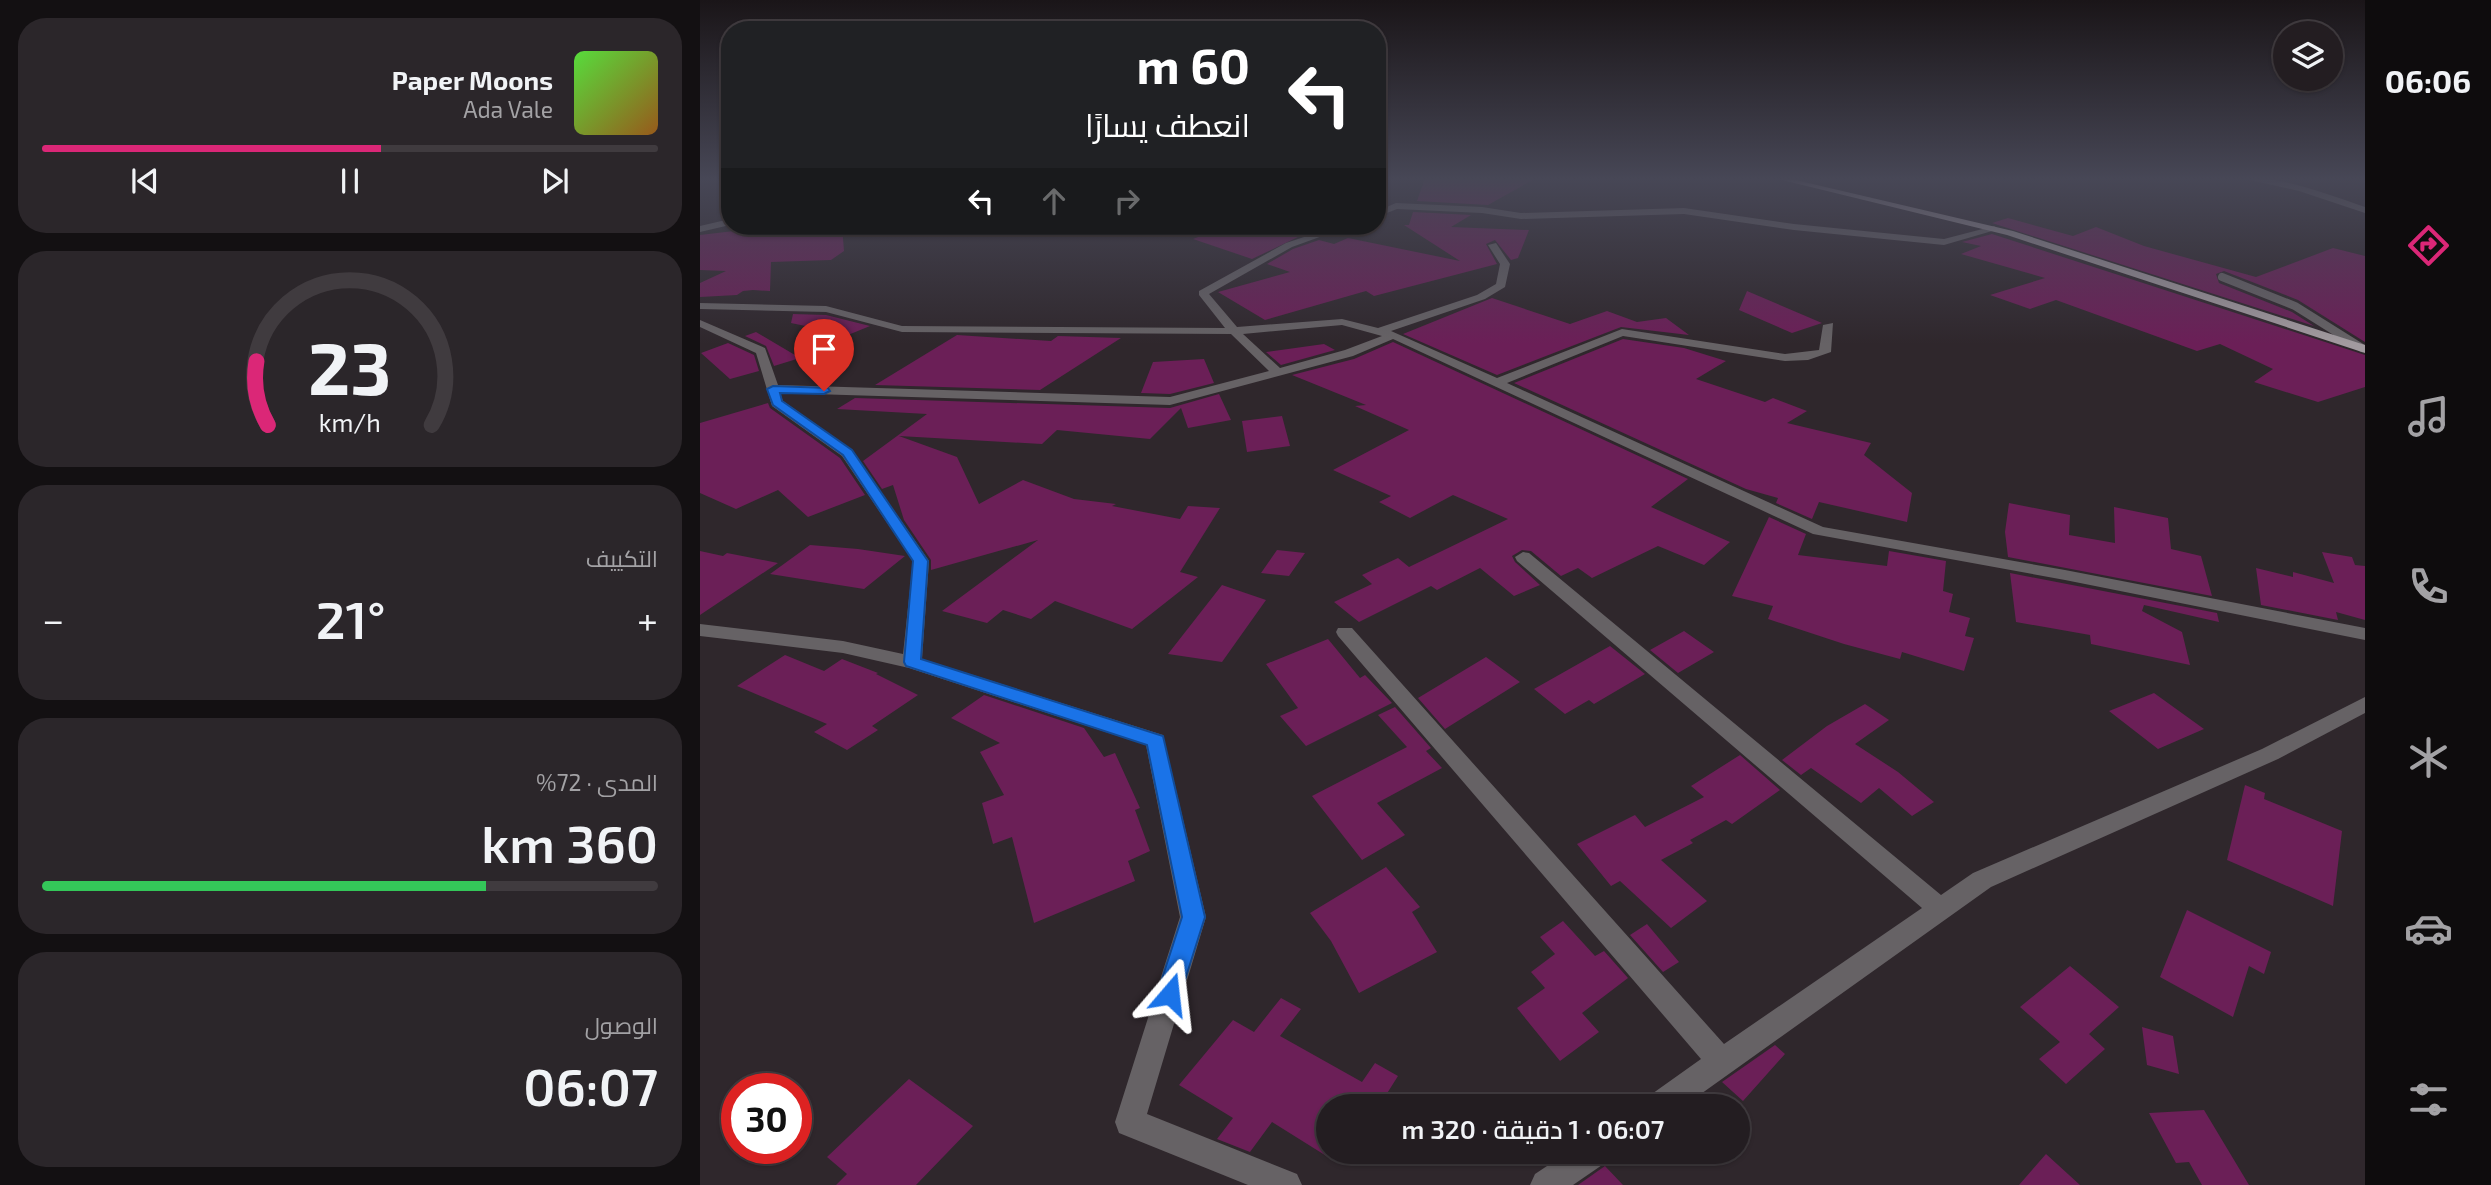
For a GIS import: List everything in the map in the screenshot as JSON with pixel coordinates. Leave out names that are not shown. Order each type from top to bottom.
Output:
[{"type":"main road","points":[[2007,233],[2363,349]]},
{"type":"street","points":[[1857,233],[1944,242],[1977,233]]},
{"type":"street","points":[[1277,372],[1234,331],[1203,293],[1289,245],[1318,235]]},
{"type":"street","points":[[773,389],[1170,401],[1349,353],[1386,333],[1481,297],[1501,285],[1505,264],[1493,245]]},
{"type":"street","points":[[700,306],[826,309],[902,329],[1234,331],[1342,322],[1386,333],[1819,531],[2065,575],[2365,634]]},
{"type":"street","points":[[700,323],[761,351],[777,403],[848,453],[921,561],[912,662]]},
{"type":"street","points":[[1496,383],[1622,332],[1791,357],[1818,356],[1825,352],[1829,325]]},
{"type":"street","points":[[1523,557],[1940,909]]},
{"type":"street","points":[[700,630],[843,647],[912,662],[1156,740],[1193,917],[1130,1122],[1286,1185]]},
{"type":"street","points":[[1345,632],[1722,1062]]},
{"type":"street","points":[[1676,1094],[1982,880],[2270,754],[2365,704]]},
{"type":"street","points":[[1546,1185],[1577,1164]]},
{"type":"lane","points":[[2222,277],[2298,306],[2363,349]]},
{"type":"building","points":[[1417,233],[1528,233],[1518,258],[1511,260],[1495,240],[1486,244],[1497,264],[1374,296],[1366,291],[1265,320],[1218,292],[1290,272],[1267,264],[1293,249],[1319,240],[1334,244],[1348,238],[1460,261]]},
{"type":"building","points":[[2024,233],[2063,233],[2073,236],[2080,233],[2112,233],[2144,246],[2256,277],[2333,248],[2365,256],[2365,342],[2298,300],[2224,271],[2216,274],[2219,283],[2292,312],[2314,326]]},
{"type":"building","points":[[1992,234],[2365,355],[2365,387],[2318,402],[2254,382],[2273,369],[2220,344],[2197,351],[2056,300],[2030,309],[1990,295],[2045,278],[1961,254],[1981,246],[1962,242]]},
{"type":"building","points":[[700,235],[843,235],[844,251],[831,260],[771,262],[770,291],[753,290],[737,295],[700,297],[700,283],[726,271],[700,270]]},
{"type":"building","points":[[1203,235],[1300,236],[1252,259],[1193,239]]},
{"type":"building","points":[[1747,291],[1822,323],[1792,333],[1739,310]]},
{"type":"building","points":[[1492,298],[1570,324],[1607,311],[1637,322],[1666,318],[1689,335],[1621,327],[1497,375],[1403,334]]},
{"type":"building","points":[[793,314],[826,315],[870,326],[848,335],[791,323]]},
{"type":"building","points":[[756,332],[800,358],[774,366],[766,346],[745,336]]},
{"type":"building","points":[[957,335],[1051,341],[1058,336],[1121,338],[1040,390],[875,385]]},
{"type":"building","points":[[1623,339],[1684,348],[1726,361],[1696,379],[1765,402],[1773,398],[1807,411],[1787,423],[1871,443],[1864,455],[1912,493],[1907,522],[1819,502],[1812,519],[1776,503],[1778,498],[1746,489],[1514,383]]},
{"type":"building","points":[[1393,342],[1688,479],[1651,507],[1730,542],[1704,565],[1658,546],[1592,578],[1578,568],[1561,576],[1531,551],[1522,550],[1512,556],[1515,562],[1540,585],[1514,596],[1480,568],[1437,590],[1431,586],[1359,622],[1334,602],[1372,584],[1362,575],[1398,558],[1409,567],[1508,519],[1453,495],[1410,518],[1379,502],[1391,496],[1333,470],[1409,430],[1355,406],[1366,405],[1292,375],[1354,359]]},
{"type":"building","points":[[728,343],[754,355],[759,371],[730,379],[701,353]]},
{"type":"building","points":[[1324,344],[1335,350],[1281,365],[1266,352]]},
{"type":"building","points":[[1204,359],[1214,383],[1170,394],[1141,393],[1153,362]]},
{"type":"building","points":[[1219,394],[1231,420],[1188,428],[1181,408],[1150,439],[1057,430],[1042,444],[899,436],[957,457],[979,504],[1023,480],[1074,499],[1116,504],[1112,506],[1180,519],[1188,506],[1220,508],[1180,572],[1198,577],[1132,629],[1055,601],[1031,619],[1003,610],[987,623],[942,611],[1038,540],[931,570],[931,560],[904,520],[893,485],[882,489],[863,461],[927,414],[837,409],[855,398],[1170,408]]},
{"type":"building","points":[[768,403],[770,408],[840,458],[865,495],[808,517],[778,490],[736,509],[700,493],[700,423]]},
{"type":"building","points":[[1282,416],[1290,446],[1247,452],[1242,421]]},
{"type":"building","points":[[2009,503],[2070,515],[2069,535],[2115,543],[2114,507],[2168,518],[2171,549],[2201,556],[2212,596],[2008,557],[2005,532]]},
{"type":"building","points":[[1769,517],[1806,534],[1798,555],[1887,566],[1889,551],[1946,561],[1943,591],[1953,594],[1949,612],[1970,618],[1965,636],[1974,638],[1964,671],[1902,652],[1900,659],[1844,644],[1768,619],[1773,606],[1732,596]]},
{"type":"building","points":[[810,545],[905,556],[864,589],[770,574]]},
{"type":"building","points":[[1277,550],[1305,553],[1289,576],[1261,573]]},
{"type":"building","points":[[700,551],[723,556],[727,553],[778,563],[700,615]]},
{"type":"building","points":[[2322,552],[2352,557],[2355,565],[2365,566],[2365,620],[2336,612],[2338,620],[2261,605],[2256,568],[2293,577],[2293,572],[2334,583]]},
{"type":"building","points":[[2010,573],[2217,613],[2219,622],[2144,605],[2142,611],[2182,632],[2190,665],[2091,644],[2090,635],[2016,622]]},
{"type":"building","points":[[1222,585],[1266,600],[1222,662],[1168,654]]},
{"type":"building","points":[[1684,631],[1714,652],[1678,673],[1650,650]]},
{"type":"building","points":[[1328,639],[1360,678],[1365,675],[1392,703],[1306,746],[1280,716],[1298,708],[1266,664]]},
{"type":"building","points":[[1610,646],[1645,674],[1594,704],[1589,700],[1565,714],[1534,689]]},
{"type":"building","points":[[785,655],[824,671],[842,659],[878,673],[876,674],[918,695],[872,726],[878,730],[847,750],[814,732],[827,724],[737,686]]},
{"type":"building","points":[[1486,657],[1520,682],[1445,729],[1418,698]]},
{"type":"building","points":[[2154,693],[2204,729],[2158,749],[2109,711]]},
{"type":"building","points":[[984,695],[1084,728],[1104,757],[1115,753],[1140,808],[1135,810],[1150,851],[1128,861],[1135,881],[1034,923],[1012,837],[993,844],[982,803],[1004,795],[980,752],[1000,743],[951,718]]},
{"type":"building","points":[[1865,704],[1889,720],[1855,744],[1898,772],[1934,802],[1912,816],[1879,788],[1861,803],[1811,768],[1801,775],[1782,760],[1827,726]]},
{"type":"building","points":[[1395,707],[1431,748],[1426,751],[1442,768],[1377,803],[1405,835],[1362,860],[1312,796],[1407,747],[1378,715]]},
{"type":"building","points":[[1740,755],[1780,790],[1732,824],[1726,820],[1690,840],[1693,843],[1661,860],[1707,901],[1671,928],[1620,881],[1611,886],[1577,844],[1635,815],[1645,827],[1704,797],[1691,786]]},
{"type":"building","points":[[2245,785],[2265,793],[2264,799],[2342,831],[2333,906],[2227,860]]},
{"type":"building","points":[[1386,867],[1420,907],[1412,912],[1437,952],[1359,993],[1331,941],[1310,913]]},
{"type":"building","points":[[2187,910],[2271,952],[2264,974],[2249,966],[2233,1017],[2160,977]]},
{"type":"building","points":[[1563,921],[1595,956],[1604,951],[1628,978],[1582,1013],[1599,1032],[1560,1061],[1517,1008],[1545,988],[1531,972],[1555,954],[1540,937]]},
{"type":"building","points":[[1647,924],[1679,962],[1663,972],[1630,935]]},
{"type":"building","points":[[2070,966],[2119,1007],[2089,1034],[2105,1049],[2066,1084],[2039,1059],[2060,1042],[2020,1007]]},
{"type":"building","points":[[1281,998],[1301,1009],[1280,1036],[1362,1082],[1375,1063],[1398,1076],[1387,1094],[1316,1094],[1316,1150],[1272,1122],[1250,1152],[1217,1139],[1233,1118],[1179,1085],[1233,1020],[1254,1032]]},
{"type":"building","points":[[2142,1027],[2173,1036],[2179,1074],[2147,1065]]},
{"type":"building","points":[[1775,1045],[1785,1054],[1749,1094],[1735,1094],[1722,1082]]},
{"type":"building","points":[[909,1079],[973,1126],[916,1185],[836,1185],[847,1174],[827,1157]]},
{"type":"building","points":[[2204,1110],[2249,1185],[2202,1185],[2189,1162],[2176,1163],[2149,1113]]},
{"type":"building","points":[[2046,1154],[2080,1185],[2019,1185]]},
{"type":"building","points":[[1605,1166],[1623,1185],[1578,1185]]},
{"type":"route","points":[[824,391],[773,389],[777,403],[848,453],[921,561],[912,662],[1156,740],[1193,917],[1170,994]]}]
